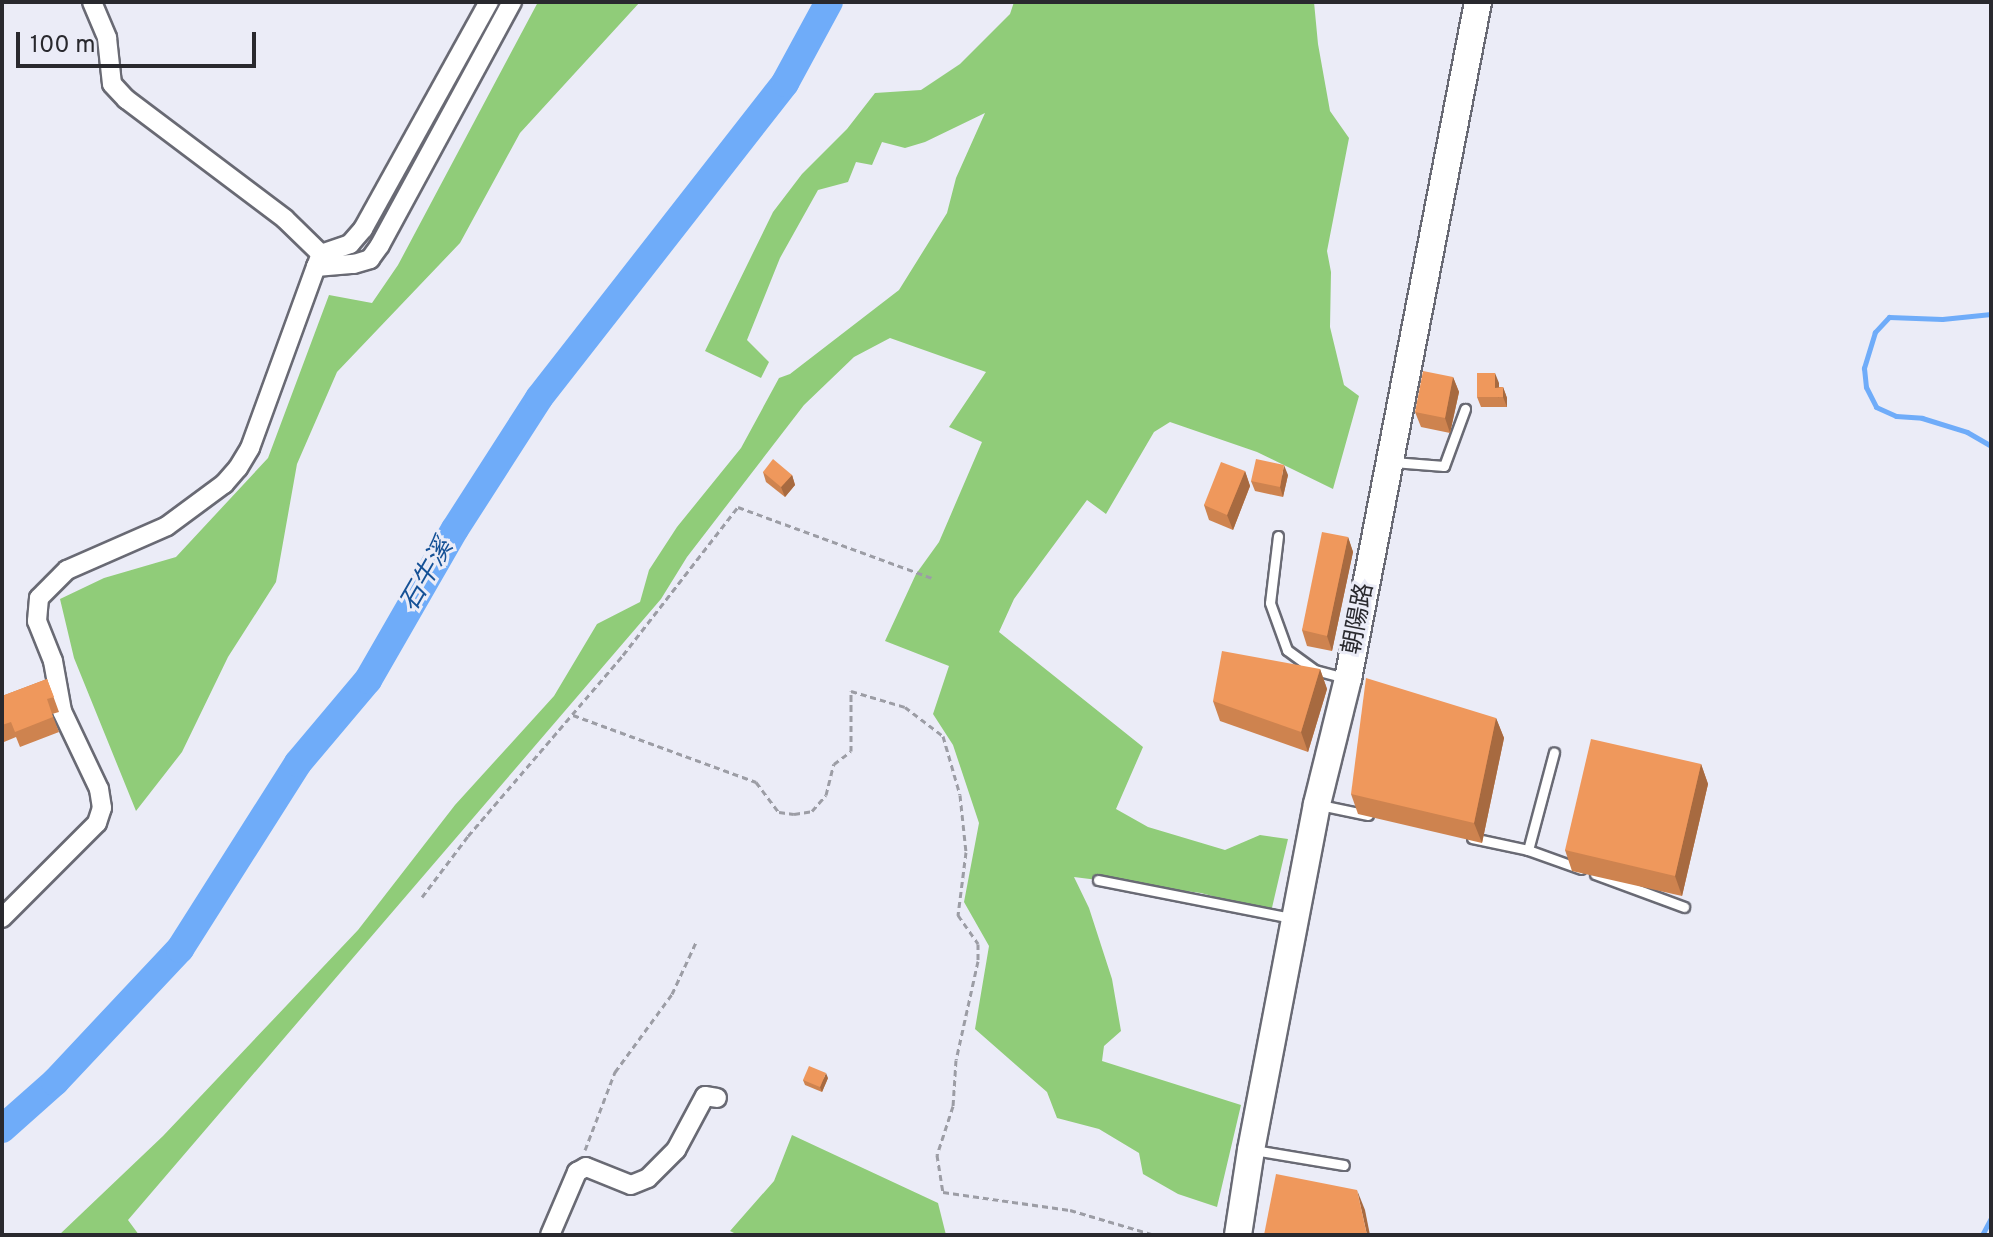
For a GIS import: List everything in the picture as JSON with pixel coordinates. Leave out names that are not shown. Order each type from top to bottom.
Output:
[{"type":"main road","name":"朝陽路","points":[[1238,1235],[1251,1150],[1317,804],[1348,679],[1478,2]]},
{"type":"street","points":[[92,2],[107,38],[112,84],[126,99],[285,219],[318,261],[354,264],[370,259],[380,245],[512,2]]},
{"type":"street","points":[[2,918],[97,823],[102,808],[99,789],[62,711],[53,661],[37,621],[39,598],[67,570],[167,526],[224,484],[238,468],[250,448],[318,261],[350,244],[363,229],[489,2]]},
{"type":"street","points":[[550,1235],[577,1172],[586,1167],[631,1185],[648,1178],[676,1150],[705,1096],[717,1098]]},
{"type":"lane","points":[[1390,461],[1444,466],[1465,409]]},
{"type":"lane","points":[[1278,536],[1270,603],[1287,650],[1315,670],[1348,679]]},
{"type":"lane","points":[[1528,850],[1554,752]]},
{"type":"lane","points":[[1317,804],[1377,817]]},
{"type":"lane","points":[[1468,837],[1528,850],[1684,907]]},
{"type":"lane","points":[[1098,880],[1295,919]]},
{"type":"lane","points":[[1251,1150],[1344,1165]]},
{"type":"path","points":[[422,897],[468,836],[573,715],[738,507],[932,578]]},
{"type":"path","points":[[573,715],[756,782],[779,812],[794,814],[812,811],[826,795],[834,764],[851,751],[851,691],[905,707],[943,736],[960,795],[966,852],[958,915],[978,944],[978,961],[956,1060],[953,1106],[937,1155],[943,1192],[1070,1210],[1155,1235]]},
{"type":"path","points":[[577,1172],[615,1072],[672,994],[696,942]]},
{"type":"green space","points":[[538,2],[640,2],[520,133],[460,243],[337,372],[297,464],[276,582],[228,657],[182,752],[136,811],[74,658],[60,599],[104,578],[176,557],[268,458],[329,295],[372,303],[398,265]]},
{"type":"green space","points":[[1014,2],[1314,2],[1330,111],[1349,138],[1327,251],[1331,272],[1330,327],[1344,385],[1359,396],[1333,489],[1257,452],[1170,422],[1154,432],[1106,514],[1087,500],[1014,599],[999,632],[1143,747],[1116,809],[1148,827],[1225,850],[1260,835],[1288,839],[1271,912],[1201,893],[1074,877],[1089,908],[1112,979],[1121,1031],[1104,1046],[1102,1061],[1241,1105],[1217,1207],[1178,1194],[1143,1174],[1139,1153],[1099,1129],[1057,1118],[1047,1092],[975,1029],[989,946],[964,902],[979,823],[953,745],[933,714],[949,666],[885,641],[916,574],[939,542],[982,442],[949,427],[986,372],[890,338],[854,357],[804,405],[687,557],[661,599],[128,1220],[139,1235],[59,1235],[163,1136],[358,930],[455,805],[554,696],[597,624],[640,602],[649,570],[677,527],[741,448],[779,378],[790,374],[899,290],[947,213],[956,178],[985,113],[925,142],[905,148],[882,142],[872,165],[856,162],[848,182],[818,190],[780,258],[747,340],[769,362],[761,378],[705,351],[773,212],[802,174],[847,129],[875,93],[921,90],[960,64],[1010,14]]},
{"type":"green space","points":[[792,1135],[938,1203],[946,1235],[738,1235],[730,1231],[774,1181]]},
{"type":"building","points":[[1423,371],[1453,377],[1445,418],[1415,412]]},
{"type":"building","points":[[1477,373],[1495,373],[1495,388],[1503,387],[1503,397],[1477,397]]},
{"type":"building","points":[[773,459],[792,475],[781,487],[763,472]]},
{"type":"building","points":[[1256,459],[1284,465],[1280,487],[1251,481]]},
{"type":"building","points":[[1221,462],[1245,471],[1227,515],[1204,505]]},
{"type":"building","points":[[1322,532],[1348,537],[1327,636],[1302,630]]},
{"type":"building","points":[[1222,651],[1320,669],[1301,732],[1213,701]]},
{"type":"building","points":[[1366,678],[1496,718],[1474,823],[1351,794]]},
{"type":"building","points":[[47,679],[54,697],[47,699],[53,717],[15,732],[11,722],[2,725],[2,696]]},
{"type":"building","points":[[1591,739],[1701,764],[1675,876],[1565,850]]},
{"type":"building","points":[[809,1066],[826,1073],[820,1087],[803,1080]]},
{"type":"building","points":[[1276,1174],[1357,1190],[1367,1235],[1264,1235]]},
{"type":"waterway","name":"石牛溪","points":[[2,1129],[55,1082],[180,949],[298,763],[368,680],[455,529],[539,398],[785,83],[829,2]]},
{"type":"waterway","points":[[1991,314],[1942,319],[1889,317],[1875,332],[1864,368],[1866,387],[1876,407],[1896,416],[1922,418],[1967,432],[1991,446]]},
{"type":"waterway","points":[[1982,1235],[1991,1218]]}]
